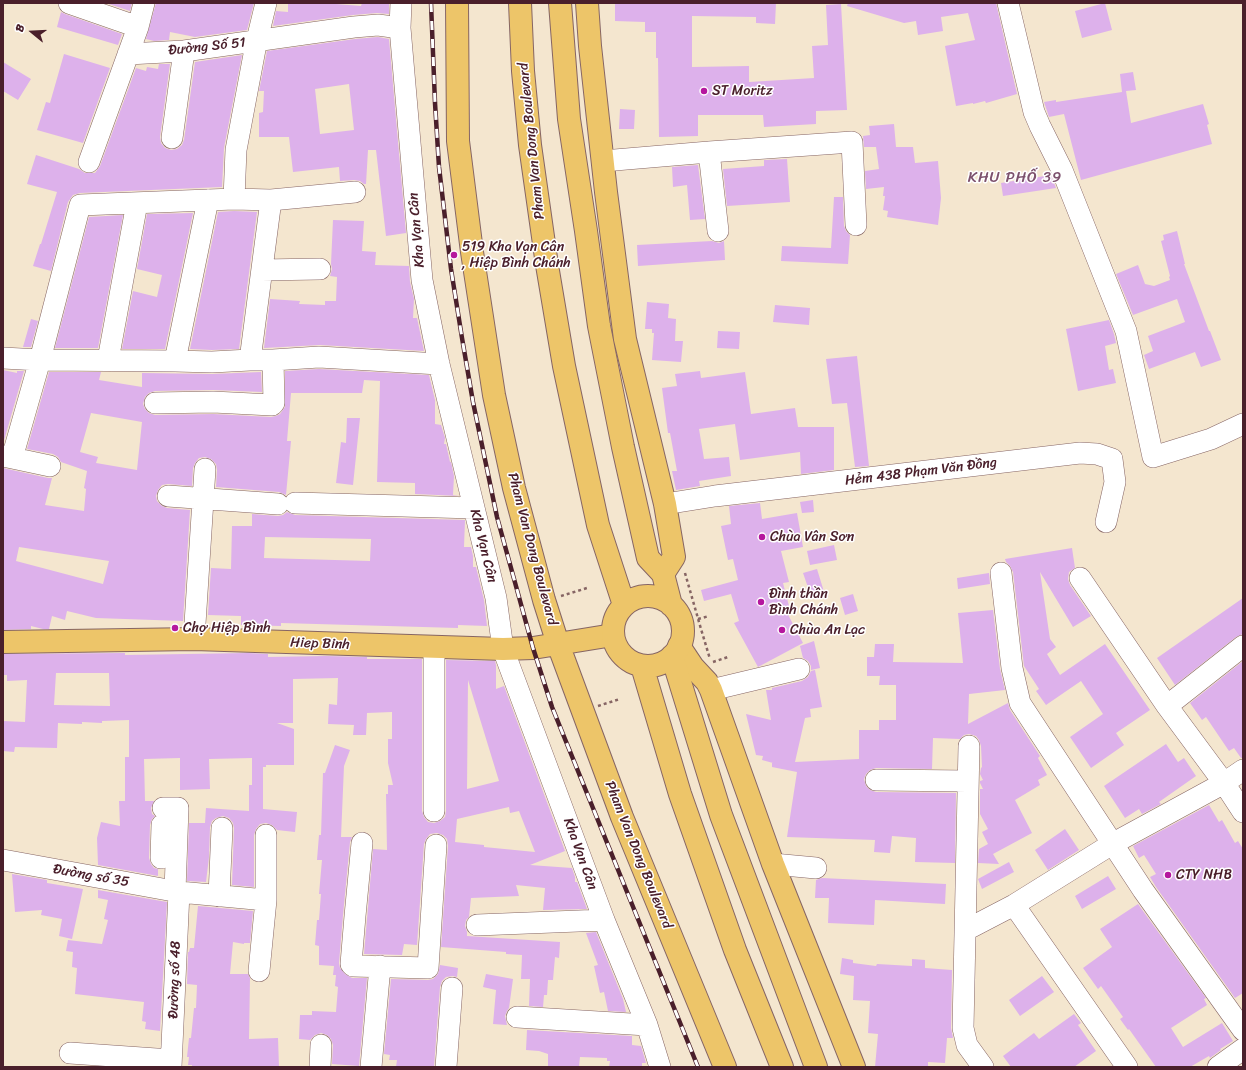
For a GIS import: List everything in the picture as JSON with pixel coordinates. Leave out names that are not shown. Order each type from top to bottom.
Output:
[{"type":"main road","name":"Pham Van Dong Boulevard","points":[[457,3],[458,141],[472,252],[490,372],[514,488],[542,593],[558,644],[622,817],[725,1067]]},
{"type":"main road","name":"Pham Van Dong Boulevard","points":[[520,3],[523,71],[530,145],[547,265],[564,366],[598,525],[624,605]]},
{"type":"main road","points":[[560,3],[569,119],[599,326],[623,447],[648,558],[663,574],[671,605]]},
{"type":"main road","points":[[587,3],[590,46],[603,161],[625,339],[666,504],[674,557],[663,574]]},
{"type":"main road","points":[[645,596],[658,598],[671,605],[676,610],[682,624],[682,634],[676,651],[663,663],[642,666],[633,664],[622,655],[615,645],[613,628],[615,616],[624,605],[635,598],[645,596]]},
{"type":"main road","name":"Hiep Binh","points":[[3,642],[194,639],[434,648],[503,649],[533,648],[613,635]]},
{"type":"main road","points":[[676,651],[715,689],[772,864],[854,1067]]},
{"type":"main road","points":[[676,651],[721,815],[816,1067]]},
{"type":"main road","points":[[642,666],[680,794],[735,950],[782,1067]]},
{"type":"street","points":[[69,3],[138,26]]},
{"type":"street","points":[[89,162],[138,26],[144,3]]},
{"type":"street","points":[[234,199],[236,150],[266,3]]},
{"type":"street","name":"Kha Vạn Cân","points":[[401,3],[400,28],[422,280],[439,364],[496,598],[503,649],[604,920],[647,1025],[660,1067]]},
{"type":"street","points":[[1008,3],[1034,112],[1062,170],[1126,331],[1153,457],[1212,439],[1243,424]]},
{"type":"street","name":"Đường Số 51","points":[[128,54],[184,51],[257,42],[354,27],[378,25],[400,28]]},
{"type":"street","points":[[172,138],[184,51]]},
{"type":"street","points":[[603,161],[852,142],[856,225]]},
{"type":"street","points":[[709,152],[718,231]]},
{"type":"street","points":[[50,466],[7,457],[40,360],[80,204],[234,199],[271,200],[355,192]]},
{"type":"street","points":[[175,361],[208,200]]},
{"type":"street","points":[[250,360],[271,200]]},
{"type":"street","points":[[108,360],[137,203]]},
{"type":"street","points":[[262,270],[320,269]]},
{"type":"street","points":[[3,358],[40,360],[212,362],[319,357],[439,364]]},
{"type":"street","points":[[155,403],[213,402],[273,404],[273,360]]},
{"type":"street","name":"Hẻm 438 Phạm Văn Đồng","points":[[666,504],[723,495],[1080,453],[1097,454],[1112,459],[1115,482],[1106,522]]},
{"type":"street","points":[[194,639],[205,469]]},
{"type":"street","points":[[168,496],[286,504],[474,508]]},
{"type":"street","points":[[1001,573],[1012,668],[1020,703],[1112,844],[1243,1030]]},
{"type":"street","points":[[1080,578],[1167,706],[1224,783],[1243,812]]},
{"type":"street","points":[[1167,706],[1243,646]]},
{"type":"street","points":[[434,648],[434,811]]},
{"type":"street","points":[[715,689],[799,669]]},
{"type":"street","points":[[969,746],[967,781],[966,930],[963,1028],[967,1045],[983,1067]]},
{"type":"street","points":[[966,930],[1014,905],[1112,844],[1224,783],[1243,770]]},
{"type":"street","points":[[876,780],[967,781]]},
{"type":"street","name":"Đường số 48","points":[[163,816],[178,808],[171,891],[171,1063]]},
{"type":"street","points":[[219,896],[222,828]]},
{"type":"street","points":[[259,971],[266,900],[266,835]]},
{"type":"street","points":[[362,843],[351,964],[353,966],[428,968],[436,846]]},
{"type":"street","name":"Đường số 35","points":[[3,860],[171,891],[266,900]]},
{"type":"street","points":[[772,864],[816,868]]},
{"type":"street","points":[[1014,905],[1127,1067]]},
{"type":"street","points":[[477,925],[604,920]]},
{"type":"street","points":[[371,1067],[380,966]]},
{"type":"street","points":[[446,1067],[452,988]]},
{"type":"street","points":[[517,1017],[647,1025]]},
{"type":"street","points":[[320,1067],[321,1045]]},
{"type":"street","points":[[1218,1067],[1243,1049]]},
{"type":"street","points":[[70,1054],[171,1063]]},
{"type":"path","points":[[684,568],[715,689]]},
{"type":"path","points":[[558,596],[588,588]]},
{"type":"path","points":[[698,619],[709,616]]},
{"type":"path","points":[[594,707],[620,699]]},
{"type":"building","points":[[106,3],[132,3],[130,11]]},
{"type":"building","points":[[156,3],[254,3],[247,30],[195,37],[170,32],[169,40],[154,41],[146,39]]},
{"type":"building","points":[[288,3],[324,3],[361,6],[362,3],[389,3],[389,14],[377,13],[353,15],[273,26],[276,11],[288,12]]},
{"type":"building","points":[[615,3],[776,3],[775,24],[756,23],[756,17],[692,16],[692,67],[749,66],[749,82],[814,78],[812,46],[828,45],[826,5],[841,4],[847,110],[816,111],[816,124],[764,127],[763,115],[698,115],[698,136],[659,137],[658,58],[656,58],[656,32],[645,32],[645,22],[615,21]]},
{"type":"building","points":[[848,3],[996,3],[1017,94],[986,103],[985,101],[956,106],[945,46],[975,40],[968,13],[941,17],[943,31],[918,35],[916,21],[904,23],[847,6]]},
{"type":"building","points":[[1105,3],[1112,30],[1082,38],[1075,11]]},
{"type":"building","points":[[61,12],[122,34],[118,45],[57,27]]},
{"type":"building","points":[[378,37],[389,39],[406,233],[386,236],[376,150],[368,150],[366,184],[364,184],[360,181],[354,180],[340,181],[339,167],[293,172],[289,137],[259,137],[259,113],[263,112],[264,91],[259,91],[267,51]],"holes":[[[349,84],[354,130],[320,134],[315,89]]]},
{"type":"building","points":[[64,54],[110,68],[83,143],[37,130],[46,102],[50,103]]},
{"type":"building","points":[[242,55],[224,148],[222,187],[80,193],[73,195],[68,202],[51,271],[33,266],[57,192],[27,184],[36,155],[79,169],[85,173],[95,173],[100,166],[136,68],[146,71],[147,67],[158,69],[159,64],[170,64],[160,137],[161,143],[165,148],[171,150],[177,149],[182,145],[184,140],[195,62]]},
{"type":"building","points":[[3,62],[31,79],[18,100],[3,91]]},
{"type":"building","points":[[1133,72],[1136,90],[1126,91],[1131,123],[1203,104],[1209,124],[1207,125],[1212,144],[1081,180],[1064,114],[1049,117],[1044,102],[1056,100],[1056,102],[1122,92],[1120,74]]},
{"type":"building","points":[[620,109],[635,110],[634,129],[619,129]]},
{"type":"building","points":[[894,124],[896,147],[913,147],[915,163],[938,161],[941,198],[938,225],[887,217],[888,211],[883,210],[885,196],[883,196],[884,187],[866,189],[865,171],[879,169],[876,147],[864,147],[863,136],[870,135],[869,126]]},
{"type":"building","points":[[787,159],[790,202],[727,206],[723,169],[764,166],[764,160]]},
{"type":"building","points":[[698,165],[705,219],[690,220],[687,185],[673,187],[672,167]]},
{"type":"building","points":[[1051,175],[1056,188],[1003,196],[1001,183]]},
{"type":"building","points":[[834,197],[843,197],[844,226],[850,235],[848,264],[781,261],[782,246],[831,248]]},
{"type":"building","points":[[218,212],[257,212],[239,349],[190,349]]},
{"type":"building","points":[[193,213],[165,349],[122,349],[133,291],[157,297],[162,275],[137,269],[147,214]]},
{"type":"building","points":[[123,215],[98,348],[55,348],[89,217]]},
{"type":"building","points":[[333,220],[364,221],[362,251],[376,252],[375,265],[409,266],[410,282],[414,299],[413,318],[417,318],[424,351],[320,345],[264,348],[270,299],[300,301],[299,304],[325,305],[325,301],[336,301],[337,277],[330,276],[332,269]]},
{"type":"building","points":[[1177,231],[1184,264],[1221,360],[1201,367],[1195,352],[1149,369],[1144,355],[1153,351],[1148,336],[1185,322],[1177,299],[1133,315],[1116,274],[1138,265],[1145,284],[1154,286],[1170,280],[1161,241],[1164,240],[1163,235]]},
{"type":"building","points":[[712,241],[719,243],[724,241],[725,260],[638,266],[637,245]]},
{"type":"building","points":[[647,302],[669,304],[668,318],[676,319],[675,341],[683,341],[681,362],[652,360],[654,333],[652,333],[652,329],[645,329]]},
{"type":"building","points":[[775,305],[810,308],[809,325],[773,322]]},
{"type":"building","points":[[31,319],[38,321],[31,347],[23,347]]},
{"type":"building","points":[[1109,320],[1116,343],[1105,346],[1109,370],[1113,369],[1116,383],[1078,391],[1066,329]]},
{"type":"building","points":[[718,331],[740,332],[739,349],[717,348]]},
{"type":"building","points":[[857,356],[869,466],[855,467],[847,403],[832,404],[826,359]]},
{"type":"building","points":[[319,369],[429,375],[435,400],[435,424],[441,425],[445,438],[444,444],[446,444],[454,476],[453,495],[459,496],[415,494],[415,483],[377,482],[380,381],[364,380],[362,393],[291,393],[287,441],[291,441],[286,495],[279,492],[216,487],[216,464],[211,459],[205,457],[199,458],[195,463],[193,468],[192,486],[168,484],[162,485],[158,490],[156,496],[157,501],[162,506],[167,508],[190,510],[183,621],[96,618],[67,611],[65,620],[52,616],[49,629],[31,626],[31,629],[3,630],[3,468],[52,478],[45,505],[84,511],[86,489],[84,488],[87,471],[61,462],[58,457],[53,454],[27,449],[49,372],[101,372],[99,380],[142,387],[142,373],[212,374],[261,372],[262,392],[213,390],[155,391],[149,393],[145,397],[143,404],[149,413],[155,415],[213,414],[271,417],[280,414],[285,407],[285,371]],"holes":[[[91,413],[142,422],[137,470],[96,463],[98,457],[80,452]],[[19,547],[109,561],[103,584],[16,561]]]},
{"type":"building","points":[[3,370],[17,373],[17,371],[24,371],[3,444]]},
{"type":"building","points":[[700,371],[701,378],[745,372],[751,414],[795,408],[798,427],[834,427],[834,470],[801,474],[800,452],[740,460],[735,424],[699,429],[704,459],[729,457],[731,476],[699,481],[700,486],[676,490],[672,471],[677,471],[670,433],[668,433],[662,388],[677,386],[675,374]]},
{"type":"building","points":[[347,418],[360,418],[353,485],[336,483],[341,442],[346,443]]},
{"type":"building","points":[[813,500],[814,512],[802,513],[800,502]]},
{"type":"building","points":[[760,503],[762,519],[797,513],[803,547],[781,551],[789,582],[783,583],[789,606],[784,607],[803,643],[758,667],[734,623],[739,621],[731,594],[704,601],[701,590],[738,580],[733,559],[728,560],[721,526],[731,524],[729,506]]},
{"type":"building","points":[[287,512],[295,515],[465,520],[464,547],[471,547],[473,567],[476,567],[484,600],[487,626],[458,625],[458,628],[281,623],[281,626],[241,625],[241,616],[208,615],[211,568],[231,569],[232,526],[252,526],[252,514],[283,515]],"holes":[[[265,537],[371,539],[370,561],[264,558]]]},
{"type":"building","points":[[834,545],[837,560],[810,565],[807,551]]},
{"type":"building","points":[[1072,548],[1075,568],[1069,572],[1068,579],[1070,585],[1091,616],[1073,627],[1040,572],[1050,639],[1056,647],[1047,654],[1060,675],[1105,644],[1150,710],[1116,733],[1124,745],[1091,768],[1070,737],[1103,714],[1081,681],[1046,705],[1036,691],[1039,689],[1024,666],[1013,572],[1005,559]]},
{"type":"building","points":[[817,569],[825,595],[812,599],[803,573]]},
{"type":"building","points":[[989,573],[990,584],[958,589],[957,578]]},
{"type":"building","points":[[853,594],[858,611],[845,615],[840,598]]},
{"type":"building","points":[[1243,598],[1243,634],[1236,637],[1175,685],[1157,658]]},
{"type":"building","points":[[993,610],[1000,669],[1005,690],[969,694],[968,724],[1008,703],[1010,710],[1040,756],[1038,758],[1047,775],[1038,780],[1040,785],[1015,800],[1032,833],[993,854],[999,864],[978,863],[979,849],[988,844],[982,832],[988,829],[980,814],[980,789],[983,789],[980,783],[980,781],[983,780],[980,774],[982,767],[981,746],[976,736],[969,734],[964,735],[960,739],[933,738],[932,769],[876,768],[870,770],[864,779],[866,786],[870,790],[876,792],[956,793],[955,863],[915,862],[916,838],[892,836],[890,853],[874,852],[875,840],[787,837],[797,772],[772,767],[773,763],[762,760],[763,756],[756,755],[746,714],[771,720],[766,690],[772,690],[772,688],[802,681],[808,677],[811,671],[815,670],[822,707],[810,709],[811,717],[805,718],[795,762],[859,759],[859,730],[879,730],[879,720],[896,720],[896,685],[879,685],[880,676],[867,676],[867,657],[874,657],[875,644],[894,644],[893,662],[963,663],[958,613]]},
{"type":"building","points":[[814,641],[820,668],[811,670],[811,666],[808,661],[803,658],[800,646]]},
{"type":"building","points":[[125,653],[125,655],[248,653],[268,654],[268,657],[325,656],[367,657],[367,659],[422,659],[422,811],[428,822],[434,823],[445,817],[446,811],[446,660],[495,661],[496,689],[504,686],[565,851],[530,865],[572,868],[575,882],[577,882],[587,909],[543,910],[545,888],[516,885],[519,896],[471,898],[469,917],[466,920],[465,926],[467,936],[560,942],[559,958],[555,957],[553,980],[548,980],[547,995],[544,995],[543,1007],[529,1006],[530,979],[521,979],[522,955],[506,954],[506,952],[441,947],[448,846],[447,839],[443,835],[437,833],[430,834],[424,844],[417,945],[404,944],[402,955],[364,954],[373,849],[387,850],[386,794],[388,794],[388,785],[393,785],[388,763],[388,739],[392,739],[392,712],[367,713],[366,735],[353,735],[354,725],[328,724],[329,704],[337,705],[338,678],[293,679],[293,723],[277,723],[294,729],[294,765],[266,765],[266,767],[263,767],[263,809],[297,812],[295,832],[277,830],[272,825],[266,823],[260,824],[254,835],[254,887],[232,885],[233,823],[229,818],[223,816],[216,818],[212,821],[210,827],[206,882],[187,881],[189,823],[205,823],[206,808],[249,811],[249,785],[252,785],[252,758],[209,759],[210,789],[180,790],[180,758],[144,759],[145,801],[154,801],[151,808],[152,814],[155,816],[150,825],[149,858],[154,868],[158,869],[158,876],[98,865],[97,838],[101,822],[120,826],[119,801],[125,801],[125,757],[129,757],[129,720],[102,721],[102,723],[82,722],[82,724],[58,723],[57,748],[15,747],[14,752],[3,751],[3,721],[25,722],[27,680],[7,681],[7,675],[3,675],[3,654]],"holes":[[[56,673],[109,673],[110,706],[54,705]],[[468,680],[499,781],[467,789]],[[509,807],[510,813],[519,811],[535,852],[484,847],[484,845],[455,842],[457,819]]]},
{"type":"building","points":[[1243,661],[1243,758],[1241,758],[1234,748],[1229,751],[1206,717],[1202,720],[1190,703]]},
{"type":"building","points":[[1166,744],[1178,762],[1184,758],[1196,776],[1159,802],[1161,804],[1142,814],[1139,809],[1125,818],[1104,786]]},
{"type":"building","points":[[335,745],[350,750],[344,766],[341,837],[352,837],[350,842],[339,963],[340,968],[345,974],[352,978],[367,978],[359,1066],[332,1064],[333,1045],[331,1039],[327,1035],[321,1033],[315,1035],[310,1040],[299,1039],[300,1015],[312,1015],[312,1011],[336,1012],[338,987],[335,986],[336,975],[333,975],[334,966],[319,965],[319,946],[315,945],[321,894],[319,894],[322,860],[317,860],[319,835],[321,835],[323,773],[325,773]]},
{"type":"building","points":[[1209,805],[1219,822],[1222,820],[1235,843],[1238,841],[1243,849],[1243,993],[1235,998],[1156,887],[1150,877],[1156,874],[1144,855],[1139,858],[1133,846]]},
{"type":"building","points":[[1065,829],[1079,850],[1048,870],[1035,850]]},
{"type":"building","points":[[1009,862],[1014,872],[982,889],[978,879]]},
{"type":"building","points":[[12,874],[47,880],[47,883],[83,889],[72,939],[59,936],[62,919],[41,915],[42,910],[15,912]]},
{"type":"building","points":[[1108,876],[1116,889],[1082,909],[1075,896]]},
{"type":"building","points":[[822,878],[946,884],[945,904],[875,900],[874,925],[828,923],[829,898],[815,898],[816,880]]},
{"type":"building","points":[[98,890],[167,902],[160,1031],[145,1029],[146,1022],[142,1021],[144,1002],[75,994],[77,968],[72,967],[73,952],[66,951],[68,940],[102,944],[108,920],[104,919],[108,900],[98,898]]},
{"type":"building","points":[[1138,904],[1206,998],[1204,999],[1207,1005],[1171,1028],[1183,1047],[1222,1023],[1233,1041],[1220,1049],[1221,1050],[1210,1058],[1209,1056],[1190,1067],[1156,1067],[1120,1019],[1123,1017],[1101,986],[1098,989],[1083,968],[1112,947],[1100,929]]},
{"type":"building","points":[[198,906],[253,911],[250,943],[244,944],[233,942],[230,974],[248,974],[250,978],[249,1039],[278,1038],[279,1067],[192,1067],[192,1065],[188,1065],[189,1057],[187,1057],[189,1038],[191,1038],[194,1008],[196,1008],[197,985],[187,984],[188,952],[190,948],[194,948]]},
{"type":"building","points":[[596,932],[623,999],[626,1012],[608,1011],[604,992],[600,993],[594,966],[598,965],[586,933]]},
{"type":"building","points":[[842,958],[853,960],[853,963],[876,966],[877,964],[912,966],[912,959],[925,960],[925,968],[952,970],[951,1028],[953,1038],[947,1038],[945,1063],[928,1062],[928,1067],[875,1067],[878,1034],[868,1033],[870,1001],[853,1000],[854,976],[840,974]]},
{"type":"building","points":[[440,965],[458,968],[457,977],[446,977],[442,981],[440,987],[434,1067],[396,1067],[397,1060],[389,1060],[390,1055],[384,1054],[391,979],[433,979],[438,974]]},
{"type":"building","points":[[486,974],[513,979],[509,1008],[505,1016],[507,1025],[493,1024],[496,990],[483,987]]},
{"type":"building","points":[[1042,976],[1054,992],[1020,1016],[1009,1000]]},
{"type":"building","points":[[1074,1014],[1081,1023],[1078,1025],[1096,1051],[1074,1067],[1011,1067],[1003,1056],[1034,1033],[1039,1039]]},
{"type":"building","points":[[527,1030],[632,1036],[632,1045],[641,1046],[646,1063],[642,1063],[642,1067],[609,1067],[610,1061],[607,1061],[607,1058],[580,1057],[579,1067],[548,1067],[548,1054],[539,1051],[526,1050]]},
{"type":"railway","points":[[431,3],[439,167],[451,269],[473,402],[497,517],[533,648],[552,707],[698,1067]]},
{"type":"place","name":"ST Moritz","points":[[704,91]]},
{"type":"place","name":"519 Kha Vạn Cân , Hiệp Bình Chánh","points":[[454,255]]},
{"type":"place","name":"Chùa Vân Sơn","points":[[762,537]]},
{"type":"place","name":"Đình thần Bình Chánh","points":[[761,602]]},
{"type":"place","name":"Chợ Hiệp Bình","points":[[175,628]]},
{"type":"place","name":"Chùa An Lạc","points":[[782,630]]},
{"type":"place","name":"CTY NHB","points":[[1168,875]]},
{"type":"district","name":"KHU PHỐ 39","points":[[1015,178]]}]
